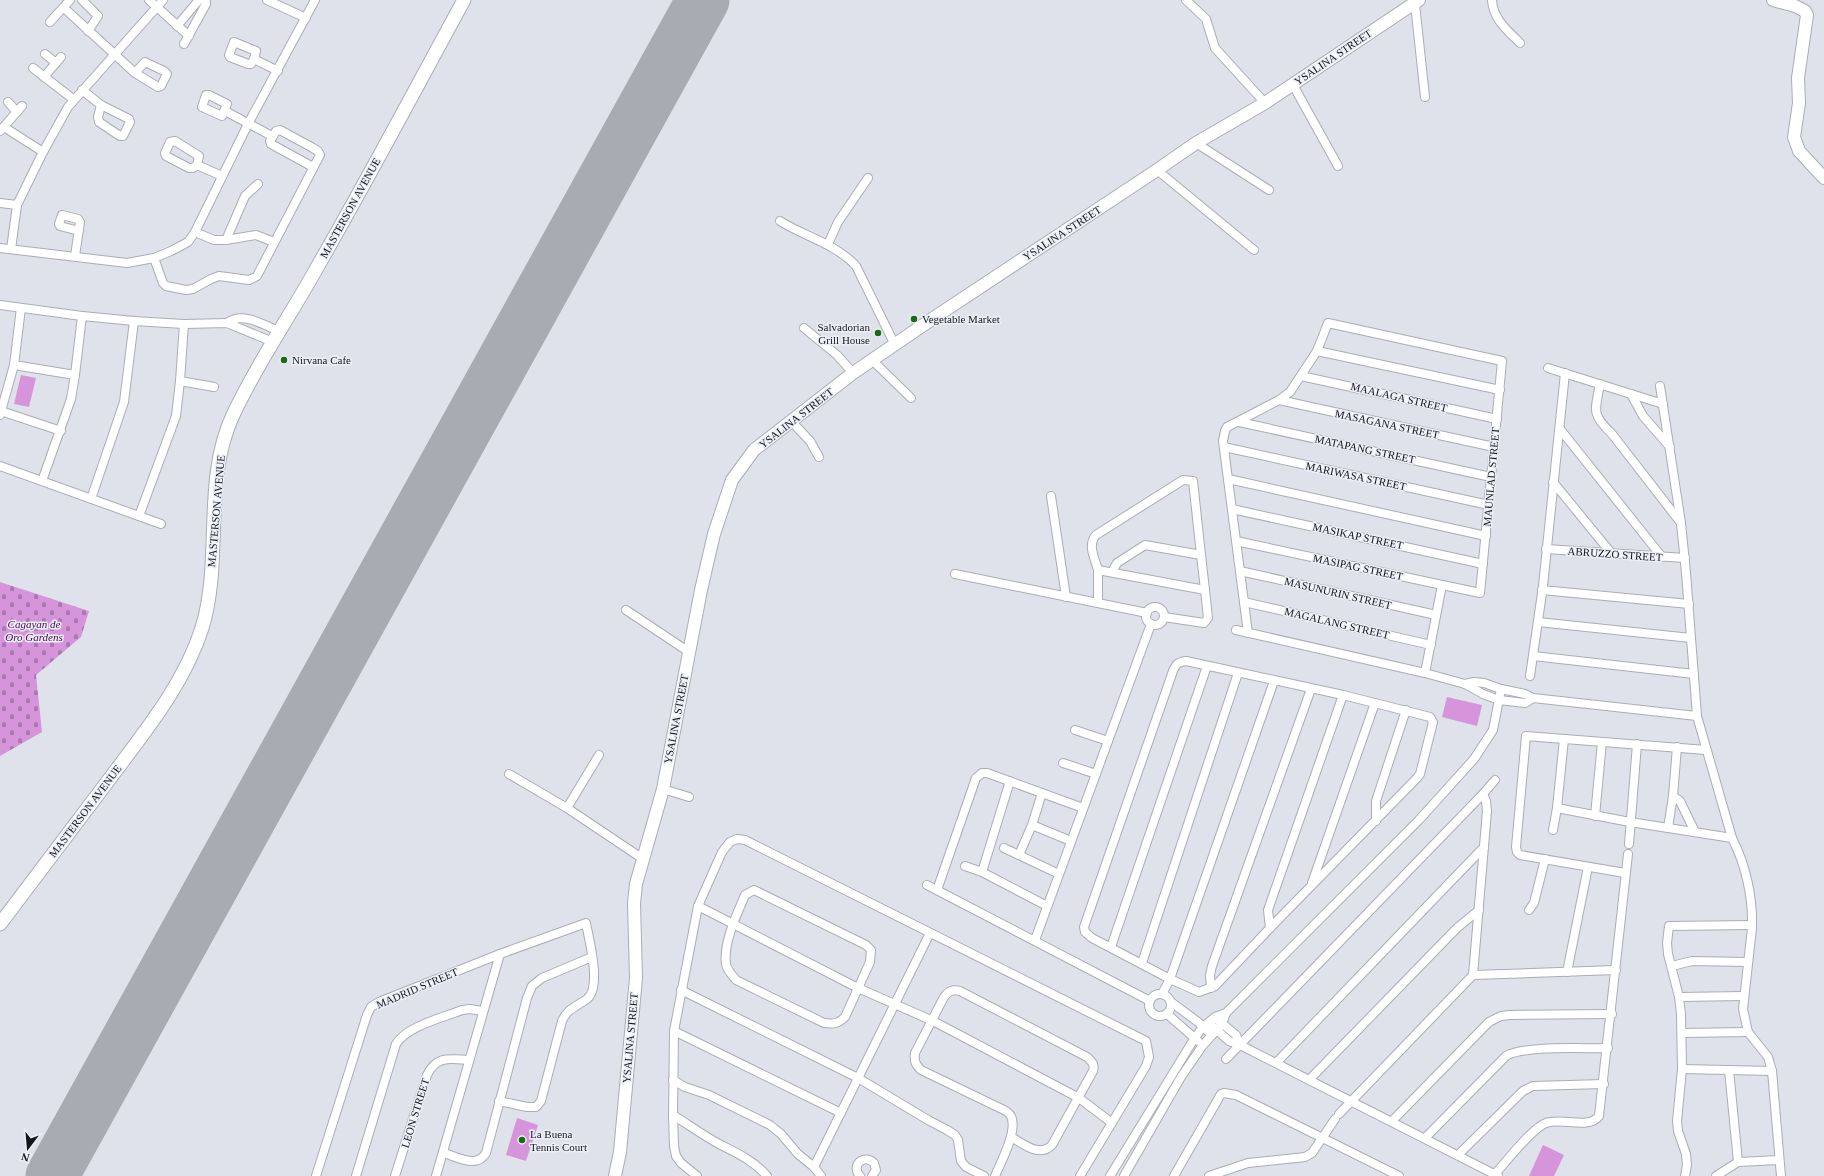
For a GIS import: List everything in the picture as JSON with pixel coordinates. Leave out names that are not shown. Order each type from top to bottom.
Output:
[{"type":"main road","name":"MASTERSON AVENUE","points":[[0,924],[147,730],[186,667],[196,645],[207,606],[213,550],[218,465],[223,440],[232,417],[276,337],[319,265],[464,0]]},
{"type":"street","points":[[50,22],[70,0]]},
{"type":"street","points":[[82,0],[98,16],[88,31]]},
{"type":"street","points":[[149,0],[156,8],[189,36]]},
{"type":"street","points":[[11,249],[17,205],[43,152],[73,99],[163,0]]},
{"type":"street","points":[[177,26],[199,0]]},
{"type":"street","points":[[184,44],[206,4],[206,0]]},
{"type":"street","points":[[268,0],[306,18]]},
{"type":"street","points":[[0,248],[127,263],[154,258],[188,242],[195,232],[248,124],[315,0]]},
{"type":"street","points":[[1186,0],[1206,19],[1215,48],[1265,103]]},
{"type":"street","points":[[1492,0],[1492,9],[1497,18],[1520,43]]},
{"type":"street","points":[[1772,0],[1795,6],[1806,11],[1807,16],[1798,78],[1799,103],[1794,137],[1799,151],[1824,178]]},
{"type":"street","points":[[1417,2],[1425,97]]},
{"type":"street","name":"YSALINA STREET","points":[[616,1176],[620,1152],[636,978],[634,894],[663,789],[701,590],[714,534],[732,480],[754,450],[853,373],[1196,143],[1265,103],[1417,2]]},
{"type":"street","points":[[64,8],[135,73]]},
{"type":"street","points":[[44,76],[58,60],[45,54]]},
{"type":"street","points":[[254,59],[278,71]]},
{"type":"street","points":[[33,68],[73,99]]},
{"type":"street","points":[[1293,85],[1338,166]]},
{"type":"street","points":[[82,90],[102,105]]},
{"type":"street","points":[[8,102],[19,109],[2,129],[43,152]]},
{"type":"street","points":[[225,112],[272,136]]},
{"type":"street","points":[[154,258],[164,286],[186,290],[193,289],[211,278],[219,276],[249,280],[254,278],[257,276],[320,155],[318,151],[280,130],[276,131],[270,140],[271,144],[313,167]]},
{"type":"street","points":[[1196,143],[1269,190]]},
{"type":"street","points":[[197,165],[222,176]]},
{"type":"street","points":[[1157,170],[1254,250]]},
{"type":"street","points":[[828,244],[838,222],[868,178]]},
{"type":"street","points":[[226,240],[245,196],[258,184]]},
{"type":"street","points":[[0,203],[17,205]]},
{"type":"street","points":[[780,221],[828,244],[847,257],[856,266],[895,345]]},
{"type":"street","points":[[75,256],[79,231]]},
{"type":"street","points":[[195,232],[214,240],[226,240],[256,235],[274,242]]},
{"type":"street","points":[[0,304],[134,322],[184,324],[227,323],[250,333],[276,337]]},
{"type":"street","points":[[21,308],[14,365],[1,413],[61,431]]},
{"type":"street","points":[[42,481],[61,431],[71,399],[82,316]]},
{"type":"street","points":[[227,323],[232,319],[241,317],[255,322],[276,337]]},
{"type":"street","points":[[92,499],[124,402],[134,322]]},
{"type":"street","points":[[250,333],[255,322]]},
{"type":"street","name":"MAUNLAD STREET","points":[[1317,351],[1328,323],[1502,361],[1480,593]]},
{"type":"street","points":[[139,516],[173,426],[180,381],[184,324]]},
{"type":"street","points":[[804,328],[837,355],[853,373]]},
{"type":"street","points":[[1248,633],[1224,447],[1225,431],[1231,424],[1239,422],[1279,400],[1290,392],[1317,351],[1500,390]]},
{"type":"street","points":[[873,361],[911,398]]},
{"type":"street","points":[[14,365],[75,375]]},
{"type":"street","points":[[1548,368],[1663,404]]},
{"type":"street","points":[[1530,676],[1542,590],[1565,373]]},
{"type":"street","name":"MAALAGA STREET","points":[[1301,376],[1497,419]]},
{"type":"street","points":[[180,381],[214,387]]},
{"type":"street","points":[[1600,384],[1595,411],[1596,416],[1612,434],[1681,523]]},
{"type":"street","points":[[1660,386],[1685,558],[1697,716],[1732,838],[1746,873],[1752,925],[1742,1009],[1748,1032],[1768,1057],[1772,1071],[1781,1176]]},
{"type":"street","points":[[1632,394],[1643,416],[1670,447]]},
{"type":"street","name":"MASAGANA STREET","points":[[1279,400],[1494,447]]},
{"type":"street","points":[[791,421],[810,441],[819,457]]},
{"type":"street","name":"MATAPANG STREET","points":[[1239,422],[1491,477]]},
{"type":"street","points":[[1560,429],[1662,557]]},
{"type":"street","name":"MARIWASA STREET","points":[[1224,447],[1489,505]]},
{"type":"street","points":[[0,466],[162,524]]},
{"type":"street","points":[[1228,479],[1486,536]]},
{"type":"street","points":[[1098,603],[1098,570],[1091,548],[1092,539],[1183,480],[1193,481],[1208,618],[1204,623],[1164,617]]},
{"type":"street","points":[[1553,482],[1612,554]]},
{"type":"street","points":[[1051,496],[1066,597]]},
{"type":"street","name":"MASIKAP STREET","points":[[1232,509],[1483,564]]},
{"type":"street","name":"MASIPAG STREET","points":[[1236,541],[1480,593]]},
{"type":"street","points":[[1112,572],[1117,563],[1145,545],[1201,555]]},
{"type":"street","name":"ABRUZZO STREET","points":[[1546,549],[1685,558]]},
{"type":"street","points":[[1098,570],[1205,590]]},
{"type":"street","name":"MASUNURIN STREET","points":[[1240,571],[1436,615]]},
{"type":"street","points":[[955,574],[1147,613]]},
{"type":"street","points":[[1425,674],[1442,585]]},
{"type":"street","points":[[1542,590],[1689,604]]},
{"type":"street","name":"MAGALANG STREET","points":[[1244,602],[1430,645]]},
{"type":"street","points":[[1157,608],[1162,611],[1164,617],[1160,624],[1151,624],[1147,619],[1147,613],[1151,609],[1157,608]]},
{"type":"street","points":[[626,610],[689,652]]},
{"type":"street","points":[[1538,622],[1691,638]]},
{"type":"street","points":[[1035,940],[1151,624]]},
{"type":"street","points":[[1236,630],[1465,684],[1474,690],[1499,700],[1525,703],[1533,698]]},
{"type":"street","points":[[1533,656],[1694,674]]},
{"type":"street","points":[[1186,661],[1238,673],[1406,710],[1430,717],[1433,725],[1419,776],[1222,978],[1211,988],[1199,992],[1170,979],[1112,947],[1092,938],[1085,932],[1086,920],[1176,665],[1180,662],[1186,661]]},
{"type":"street","points":[[1112,947],[1207,666]]},
{"type":"street","points":[[1142,963],[1238,673]]},
{"type":"street","points":[[1162,994],[1170,979],[1274,681]]},
{"type":"street","points":[[1465,684],[1474,682],[1484,683],[1501,689],[1525,694],[1533,698],[1697,716]]},
{"type":"street","points":[[1211,988],[1210,975],[1212,966],[1311,689]]},
{"type":"street","points":[[1110,1176],[1194,1039],[1205,1025],[1216,1017],[1226,1013],[1419,820],[1474,759],[1493,730],[1501,689]]},
{"type":"street","points":[[1270,928],[1268,910],[1343,695]]},
{"type":"street","points":[[1311,886],[1375,703]]},
{"type":"street","points":[[1376,821],[1376,801],[1406,710]]},
{"type":"street","points":[[1076,730],[1108,741]]},
{"type":"street","points":[[1625,873],[1520,855],[1516,850],[1526,736],[1706,750]]},
{"type":"street","points":[[1553,830],[1557,808],[1564,738]]},
{"type":"street","points":[[1594,816],[1602,742]]},
{"type":"street","points":[[1629,844],[1637,744]]},
{"type":"street","points":[[1668,828],[1674,796],[1676,748]]},
{"type":"street","points":[[567,808],[599,755]]},
{"type":"street","points":[[1063,764],[1096,774]]},
{"type":"street","points":[[937,890],[976,778],[982,773],[987,773],[1083,808]]},
{"type":"street","points":[[509,774],[567,808],[643,859]]},
{"type":"street","points":[[1226,1059],[1495,780]]},
{"type":"street","points":[[982,872],[1010,781]]},
{"type":"street","points":[[663,789],[689,798]]},
{"type":"street","points":[[1019,854],[1032,825],[1042,793]]},
{"type":"street","points":[[1210,1176],[1248,1163],[1305,1157],[1312,1153],[1337,1117],[1473,975],[1487,810],[1486,801],[1483,794]]},
{"type":"street","points":[[1674,796],[1683,806],[1695,832]]},
{"type":"street","points":[[1557,808],[1594,816],[1732,838]]},
{"type":"street","points":[[1032,825],[1071,841]]},
{"type":"street","points":[[697,1176],[681,1163],[676,1156],[672,1115],[674,1031],[698,906],[722,852],[730,842],[737,839],[745,840],[1146,1041],[1149,1057],[1146,1066],[1080,1176]]},
{"type":"street","points":[[1276,1063],[1484,847]]},
{"type":"street","points":[[1004,848],[1059,874]]},
{"type":"street","points":[[1171,1002],[1171,1009],[1167,1014],[1160,1016],[1153,1014],[1150,1008],[1150,1000],[1155,995],[1162,994],[1214,1033],[1229,1041],[1240,1044],[1497,1175],[1536,1130],[1546,1123],[1560,1121],[1586,1123],[1597,1119],[1601,1112],[1628,854]]},
{"type":"street","points":[[1530,910],[1534,903],[1545,859]]},
{"type":"street","points":[[965,866],[982,872],[1047,906]]},
{"type":"street","points":[[1567,972],[1588,867]]},
{"type":"street","points":[[927,885],[1150,1000]]},
{"type":"street","points":[[754,890],[866,945],[871,950],[870,962],[845,1017],[840,1022],[834,1024],[824,1023],[736,980],[729,972],[726,964],[726,954],[733,925],[745,895],[754,890]]},
{"type":"street","points":[[698,906],[858,988],[896,1003],[932,1020],[1080,1098],[1112,1123]]},
{"type":"street","points":[[1309,1080],[1457,928],[1479,910]]},
{"type":"street","name":"MADRID STREET","points":[[316,1176],[367,1015],[371,1007],[379,1002],[500,954],[586,923],[592,958]]},
{"type":"street","points":[[1685,1176],[1687,1165],[1686,1154],[1678,1131],[1677,1122],[1682,1069],[1683,1033],[1679,997],[1667,943],[1669,926],[1752,925]]},
{"type":"street","points":[[814,1167],[930,933]]},
{"type":"street","points":[[436,1176],[444,1153],[482,1011],[500,954]]},
{"type":"street","points":[[444,1153],[471,1162],[478,1162],[483,1158],[486,1153],[499,1101],[527,998],[532,986],[550,974],[592,958],[594,982],[593,990],[589,998],[569,1010],[562,1021],[539,1105],[536,1107],[527,1107],[499,1101]]},
{"type":"street","points":[[1672,966],[1692,961],[1748,962]]},
{"type":"street","points":[[1473,975],[1616,970]]},
{"type":"street","points":[[681,990],[858,1078],[955,1135],[958,1140],[961,1161],[966,1167],[984,1176]]},
{"type":"street","points":[[995,1176],[1011,1137],[1012,1119],[1004,1110],[921,1070],[916,1065],[915,1053],[944,997],[950,991],[960,991],[1087,1057],[1094,1067],[1080,1098],[1052,1146],[1048,1150],[1037,1151],[1011,1137]]},
{"type":"street","points":[[1679,997],[1743,996]]},
{"type":"street","points":[[356,1176],[396,1044],[400,1037],[410,1030],[462,1010],[470,1009],[482,1011]]},
{"type":"street","points":[[1124,1176],[1181,1077],[1203,1045],[1222,1024],[1226,1013]]},
{"type":"street","points":[[1167,1014],[1194,1039],[1203,1045]]},
{"type":"street","points":[[1392,1122],[1489,1022],[1501,1016],[1612,1014]]},
{"type":"street","points":[[1216,1017],[1236,1035],[1240,1044]]},
{"type":"street","points":[[674,1031],[842,1112]]},
{"type":"street","points":[[1683,1033],[1748,1032]]},
{"type":"street","points":[[1425,1138],[1506,1056],[1513,1052],[1528,1050],[1608,1048]]},
{"type":"street","name":"LEON STREET","points":[[395,1176],[427,1074],[431,1067],[441,1060],[469,1060]]},
{"type":"street","points":[[1682,1069],[1772,1071]]},
{"type":"street","points":[[1729,1070],[1738,1162]]},
{"type":"street","points":[[673,1080],[685,1087],[709,1095],[770,1125],[781,1134],[798,1154],[814,1167],[821,1176]]},
{"type":"street","points":[[1458,1155],[1523,1091],[1533,1086],[1604,1084]]},
{"type":"street","points":[[1174,1176],[1221,1094],[1224,1093],[1236,1095],[1399,1176]]},
{"type":"street","points":[[672,1115],[720,1144],[742,1154],[757,1165],[768,1176]]},
{"type":"street","points":[[860,1176],[856,1170],[856,1166],[864,1159],[868,1159],[874,1163],[876,1170],[872,1176]]},
{"type":"street","points":[[1716,1176],[1738,1162],[1779,1160]]},
{"type":"green space","points":[[21,375],[36,378],[29,407],[14,404]]},
{"type":"green space","name":"Cagayan de Oro Gardens","points":[[0,582],[89,611],[81,637],[36,675],[42,732],[0,756]]},
{"type":"green space","points":[[1447,697],[1482,705],[1477,726],[1442,717]]},
{"type":"green space","name":"La Buena Tennis Court","points":[[517,1118],[538,1125],[526,1161],[506,1155]]},
{"type":"green space","points":[[1543,1145],[1564,1155],[1554,1176],[1529,1176]]},
{"type":"runway","points":[[52,1176],[703,0]]},
{"type":"place","name":"Vegetable Market","points":[[914,319]]},
{"type":"place","name":"Salvadorian Grill House","points":[[878,333]]},
{"type":"place","name":"Nirvana Cafe","points":[[284,360]]},
{"type":"place","name":"La Buena Tennis Court","points":[[522,1140]]}]
